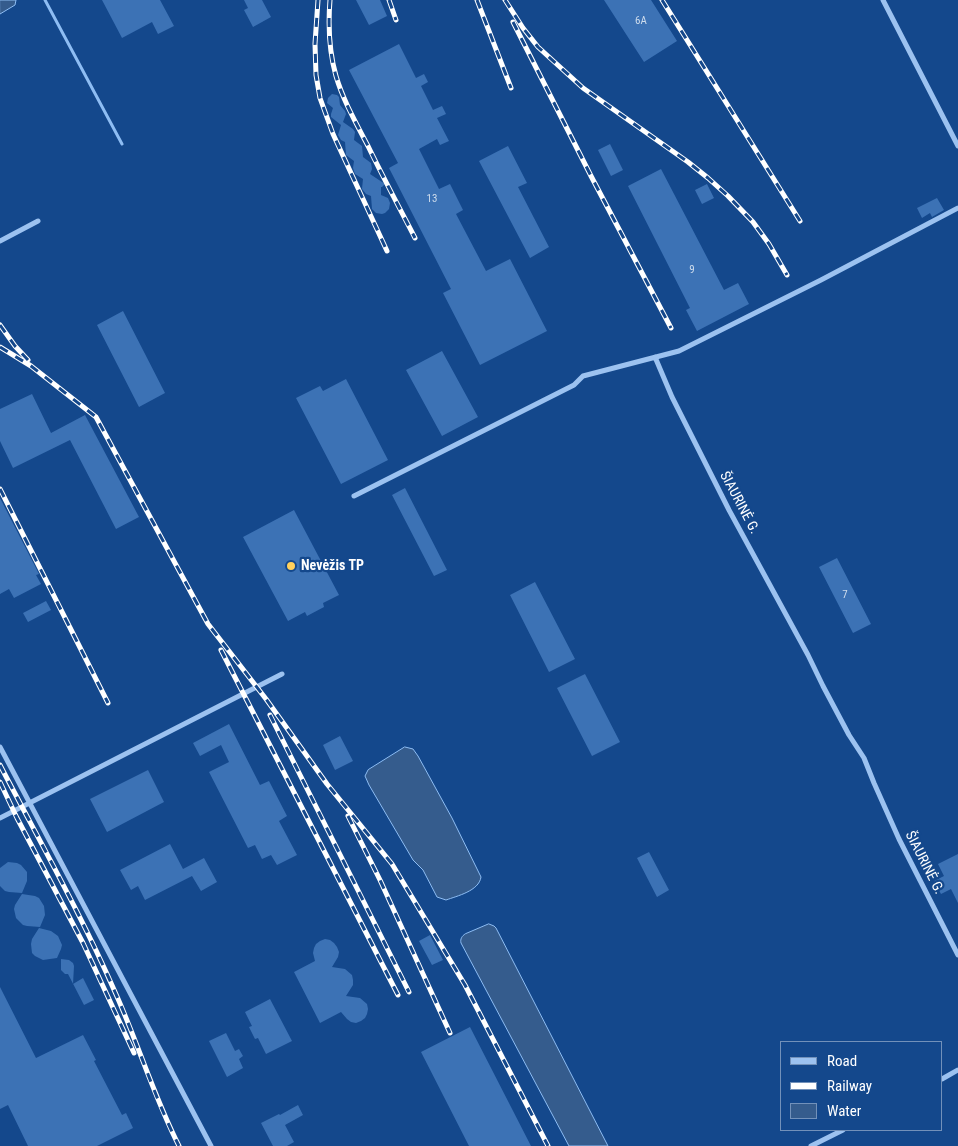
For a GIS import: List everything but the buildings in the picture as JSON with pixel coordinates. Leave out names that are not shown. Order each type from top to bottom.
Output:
[{"type":"street","points":[[883,0],[958,146]]},
{"type":"street","points":[[354,496],[574,385],[583,376],[679,351],[821,280],[958,208]]},
{"type":"street","points":[[0,241],[38,221]]},
{"type":"street","name":"ŠIAURINĖ G.","points":[[655,357],[672,397],[725,501],[823,686],[864,758],[899,839],[958,955]]},
{"type":"street","points":[[0,818],[282,674]]},
{"type":"street","points":[[0,747],[211,1146]]},
{"type":"street","points":[[943,1078],[958,1070]]},
{"type":"street","points":[[811,1146],[841,1131]]},
{"type":"water","points":[[0,0],[16,0],[15,5],[0,14]]},
{"type":"water","points":[[405,747],[413,749],[418,756],[452,818],[481,877],[472,889],[446,900],[437,897],[423,870],[413,860],[365,776],[368,770]]},
{"type":"water","points":[[489,924],[496,928],[608,1146],[569,1146],[461,943],[465,934]]},
{"type":"waterway","points":[[45,0],[122,144]]},
{"type":"railway","points":[[318,0],[315,44],[316,75],[320,98],[333,134],[387,251]]},
{"type":"railway","points":[[330,0],[330,48],[339,85],[354,120],[415,238]]},
{"type":"railway","points":[[389,0],[396,20]]},
{"type":"railway","points":[[477,0],[511,88]]},
{"type":"railway","points":[[505,0],[538,47],[583,88],[688,162],[728,196],[753,222],[769,244],[787,275]]},
{"type":"railway","points":[[662,0],[800,221]]},
{"type":"railway","points":[[513,22],[671,328]]},
{"type":"railway","points":[[0,325],[28,360]]},
{"type":"railway","points":[[0,347],[31,366],[96,417],[208,624],[266,699],[327,784],[392,864],[465,985],[548,1146]]},
{"type":"railway","points":[[0,489],[108,703]]},
{"type":"railway","points":[[221,650],[398,995]]},
{"type":"railway","points":[[270,715],[409,992]]},
{"type":"railway","points":[[0,765],[102,963],[179,1146]]},
{"type":"railway","points":[[0,782],[83,943],[134,1053]]},
{"type":"railway","points":[[348,816],[380,880],[450,1033]]},
{"type":"place","name":"Nevėžis TP","points":[[291,566]]}]
